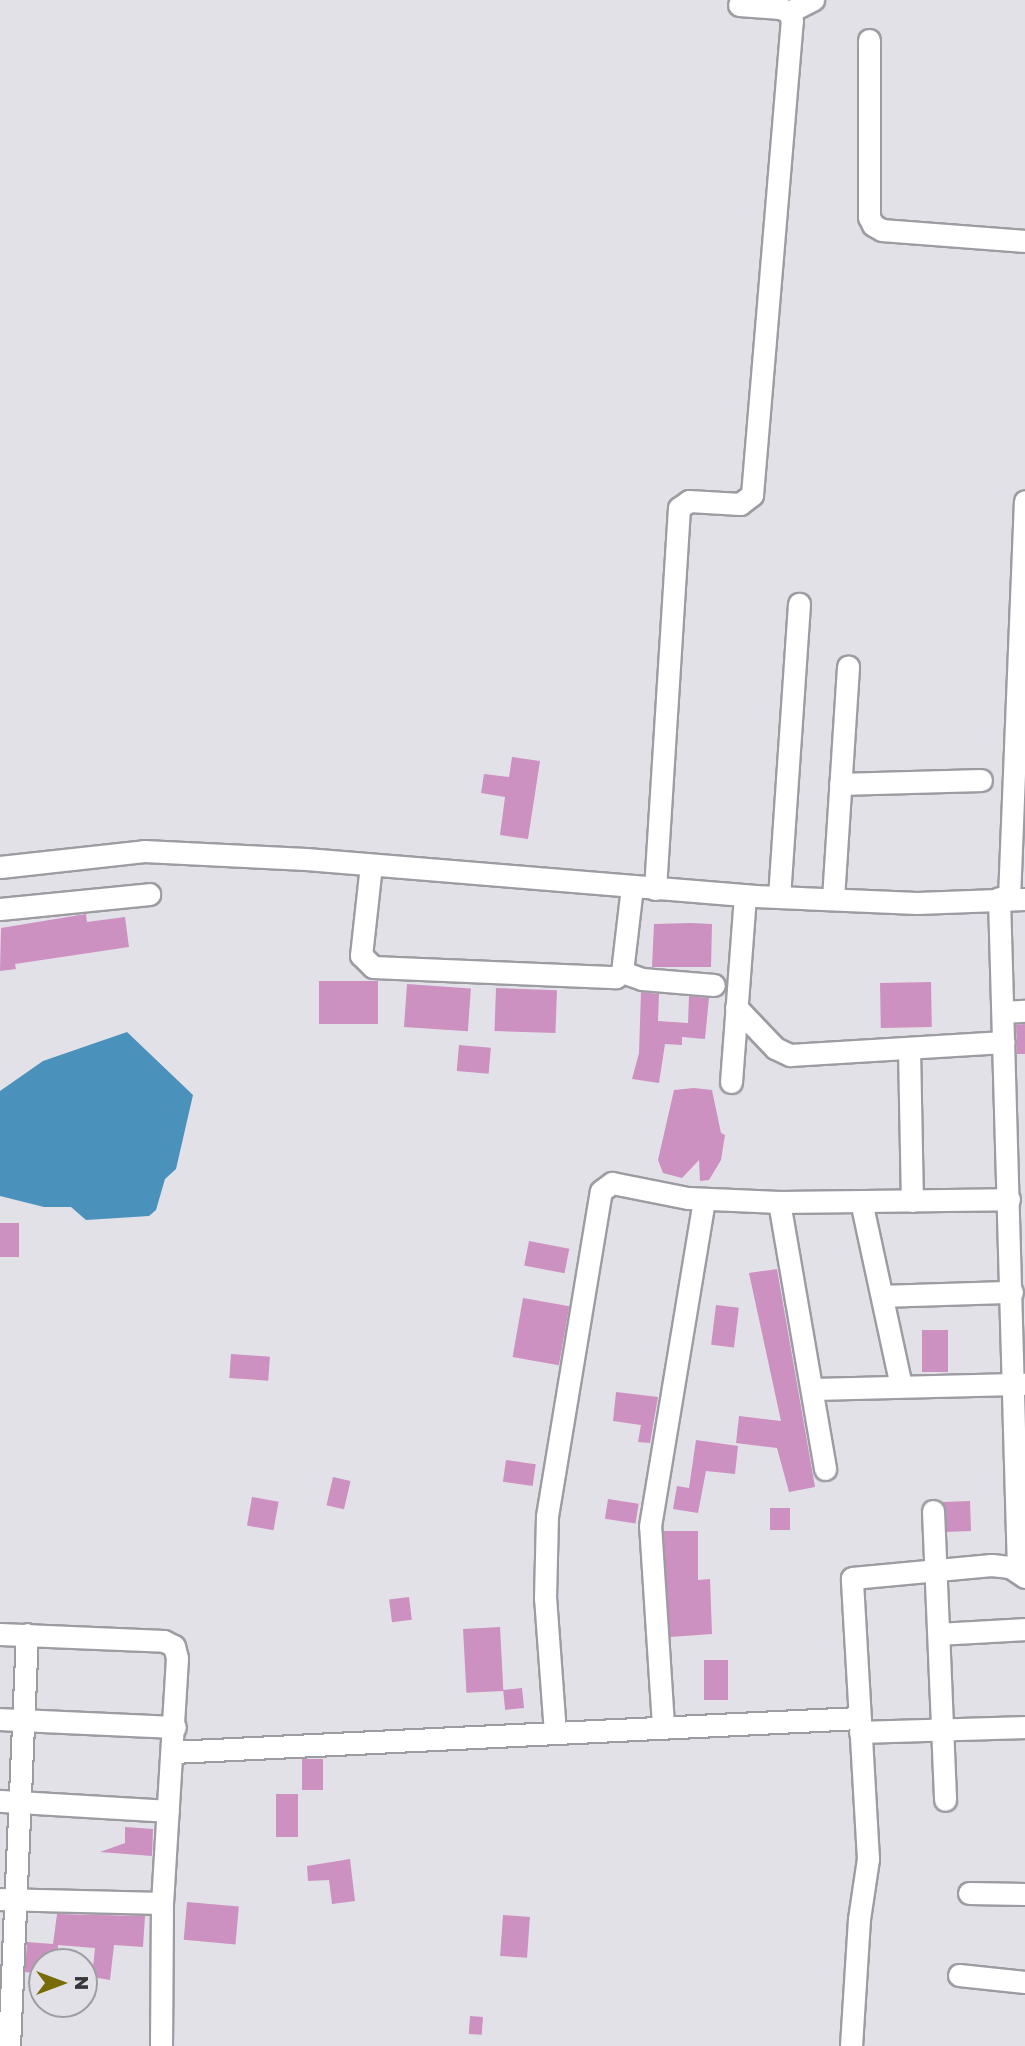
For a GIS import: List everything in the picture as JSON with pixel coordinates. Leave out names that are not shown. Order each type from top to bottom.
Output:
[{"type":"street","points":[[739,5],[789,12],[813,0]]},
{"type":"street","points":[[655,889],[680,509],[689,501],[740,504],[752,495],[792,22],[789,12]]},
{"type":"street","points":[[869,40],[869,217],[873,225],[882,230],[1025,241]]},
{"type":"street","points":[[851,2046],[859,1919],[868,1859],[852,1578],[991,1565],[1022,1574],[1014,1195],[1015,1086],[1004,1042],[1003,1013],[1011,898],[1025,501]]},
{"type":"street","points":[[779,897],[799,604]]},
{"type":"street","points":[[833,899],[848,666]]},
{"type":"street","points":[[840,784],[981,780]]},
{"type":"street","points":[[0,867],[144,851],[371,865],[745,896],[917,903],[1011,898]]},
{"type":"street","points":[[371,865],[362,955],[373,967],[608,978],[622,972],[642,979],[714,985]]},
{"type":"street","points":[[622,972],[632,887]]},
{"type":"street","points":[[0,909],[149,894]]},
{"type":"street","points":[[731,1082],[745,896]]},
{"type":"street","points":[[736,1007],[775,1048],[790,1055],[1004,1042]]},
{"type":"street","points":[[1003,1013],[1025,1011]]},
{"type":"street","points":[[909,1048],[912,1200]]},
{"type":"street","points":[[555,1733],[545,1598],[547,1516],[601,1191],[612,1184],[704,1199],[779,1202],[861,1202],[1014,1195]]},
{"type":"street","points":[[663,1725],[650,1526],[704,1199]]},
{"type":"street","points":[[779,1202],[814,1388],[825,1469]]},
{"type":"street","points":[[861,1202],[901,1386]]},
{"type":"street","points":[[882,1296],[1016,1286]]},
{"type":"street","points":[[814,1388],[1020,1384]]},
{"type":"street","points":[[933,1511],[946,1800]]},
{"type":"street","points":[[939,1634],[1025,1629]]},
{"type":"street","points":[[0,1633],[164,1640],[174,1646],[175,1727],[162,1903],[161,2046]]},
{"type":"street","points":[[9,2046],[6,1899],[9,1802],[24,1720],[27,1634]]},
{"type":"street","points":[[0,1719],[175,1727]]},
{"type":"street","points":[[173,1752],[663,1725],[860,1725],[943,1729],[1025,1727]]},
{"type":"street","points":[[9,1802],[168,1811]]},
{"type":"street","points":[[969,1893],[1025,1894]]},
{"type":"street","points":[[6,1899],[162,1903]]},
{"type":"street","points":[[959,1975],[1025,1982]]},
{"type":"water","points":[[127,1032],[193,1095],[176,1169],[165,1179],[156,1210],[149,1216],[86,1220],[71,1207],[44,1207],[0,1196],[0,1091],[43,1061]]},
{"type":"building","points":[[512,757],[540,761],[528,839],[500,835],[505,797],[481,793],[484,774],[509,777]]},
{"type":"building","points":[[86,914],[87,922],[125,917],[129,947],[15,964],[16,969],[0,971],[1,928]]},
{"type":"building","points":[[654,924],[712,924],[711,967],[652,967]]},
{"type":"building","points":[[319,981],[378,981],[378,1024],[319,1024]]},
{"type":"building","points":[[931,982],[932,1027],[881,1028],[880,983]]},
{"type":"building","points":[[407,984],[471,988],[468,1031],[404,1027]]},
{"type":"building","points":[[496,988],[557,990],[555,1033],[494,1031]]},
{"type":"building","points":[[641,992],[659,994],[658,1021],[688,1023],[689,996],[709,998],[705,1039],[682,1037],[682,1045],[665,1044],[659,1083],[632,1079],[639,1053]]},
{"type":"building","points":[[1025,1024],[1025,1054],[1017,1054],[1016,1025]]},
{"type":"building","points":[[459,1045],[491,1048],[489,1074],[457,1071]]},
{"type":"building","points":[[674,1090],[712,1090],[721,1133],[725,1135],[721,1160],[709,1180],[700,1181],[699,1160],[682,1178],[663,1173],[658,1160]]},
{"type":"building","points":[[0,1223],[19,1223],[19,1257],[0,1257]]},
{"type":"building","points":[[529,1241],[569,1249],[564,1273],[524,1266]]},
{"type":"building","points":[[777,1269],[815,1487],[789,1492],[777,1448],[736,1443],[739,1416],[781,1421],[749,1273]]},
{"type":"building","points":[[523,1298],[569,1306],[559,1365],[513,1357]]},
{"type":"building","points":[[716,1305],[739,1308],[734,1348],[711,1345]]},
{"type":"building","points":[[922,1330],[948,1330],[948,1372],[922,1372]]},
{"type":"building","points":[[231,1354],[270,1357],[268,1381],[229,1378]]},
{"type":"building","points":[[616,1392],[658,1397],[650,1443],[638,1442],[641,1425],[613,1421]]},
{"type":"building","points":[[696,1440],[738,1446],[735,1474],[706,1471],[698,1513],[673,1509],[677,1486],[689,1488]]},
{"type":"building","points":[[506,1460],[536,1464],[533,1486],[503,1482]]},
{"type":"building","points":[[333,1477],[351,1481],[344,1509],[326,1505]]},
{"type":"building","points":[[252,1497],[279,1502],[274,1530],[247,1526]]},
{"type":"building","points":[[608,1499],[639,1504],[635,1524],[605,1519]]},
{"type":"building","points":[[970,1501],[971,1531],[944,1532],[943,1502]]},
{"type":"building","points":[[770,1508],[790,1508],[790,1530],[770,1530]]},
{"type":"building","points":[[663,1531],[698,1531],[698,1580],[710,1579],[712,1634],[670,1637]]},
{"type":"building","points":[[409,1597],[412,1620],[392,1622],[389,1599]]},
{"type":"building","points":[[500,1627],[503,1691],[466,1693],[463,1629]]},
{"type":"building","points":[[704,1660],[728,1660],[728,1700],[704,1700]]},
{"type":"building","points":[[522,1688],[524,1708],[505,1710],[503,1690]]},
{"type":"building","points":[[302,1759],[323,1759],[323,1790],[302,1790]]},
{"type":"building","points":[[276,1794],[298,1794],[298,1837],[276,1837]]},
{"type":"building","points":[[125,1827],[153,1829],[152,1856],[100,1852],[125,1843]]},
{"type":"building","points":[[350,1859],[355,1901],[332,1904],[329,1880],[308,1881],[307,1866]]},
{"type":"building","points":[[187,1902],[239,1907],[235,1944],[184,1940]]},
{"type":"building","points":[[57,1914],[145,1916],[143,1947],[114,1945],[110,1980],[98,1978],[98,1948],[58,1945],[58,1948],[28,1948],[28,1972],[25,1972],[27,1942],[53,1944]]},
{"type":"building","points":[[503,1915],[530,1917],[527,1958],[500,1956]]},
{"type":"building","points":[[470,2016],[483,2017],[482,2035],[469,2034]]}]
